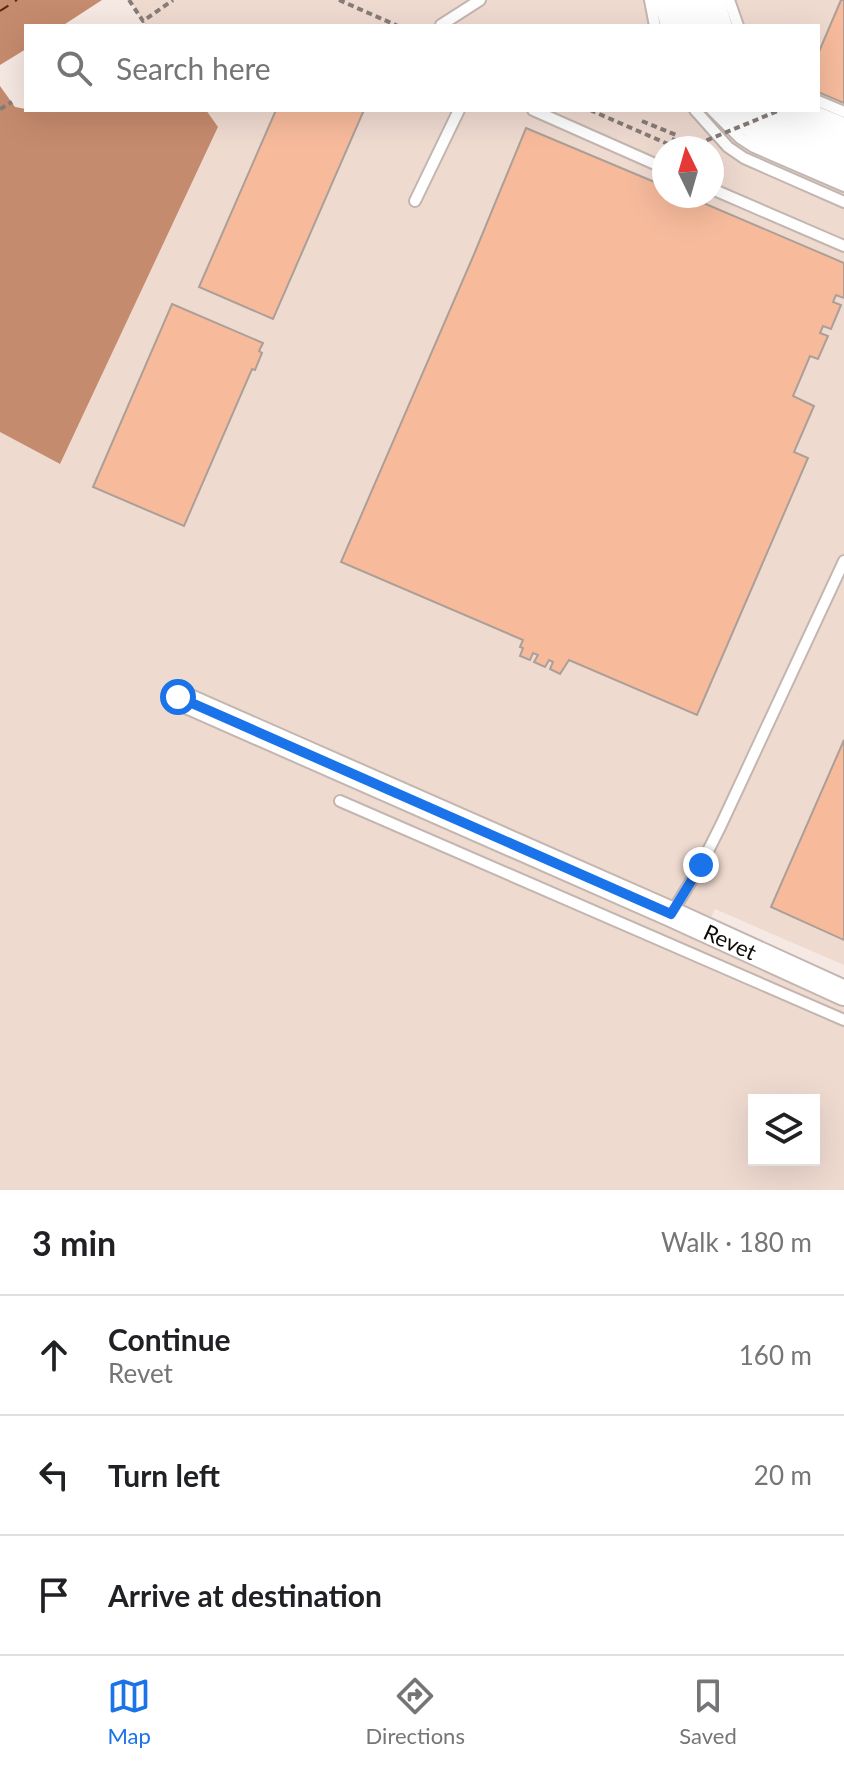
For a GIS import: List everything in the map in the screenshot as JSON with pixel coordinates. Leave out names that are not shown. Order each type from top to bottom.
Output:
[{"type":"street","name":"Revet","points":[[178,697],[844,993]]},
{"type":"lane","points":[[443,24],[480,0]]},
{"type":"lane","points":[[650,0],[655,24]]},
{"type":"lane","points":[[659,0],[665,24]]},
{"type":"lane","points":[[668,0],[674,24]]},
{"type":"lane","points":[[676,0],[682,24]]},
{"type":"lane","points":[[685,0],[691,24]]},
{"type":"lane","points":[[693,0],[699,24]]},
{"type":"lane","points":[[702,0],[708,24]]},
{"type":"lane","points":[[710,0],[717,24]]},
{"type":"lane","points":[[719,0],[726,24]]},
{"type":"lane","points":[[729,0],[737,24]]},
{"type":"lane","points":[[820,102],[844,112]]},
{"type":"lane","points":[[415,201],[458,112]]},
{"type":"lane","points":[[538,112],[652,163]]},
{"type":"lane","points":[[697,112],[728,147],[744,158],[844,202]]},
{"type":"lane","points":[[714,112],[740,138],[754,147],[844,186]]},
{"type":"lane","points":[[725,112],[758,140],[844,178]]},
{"type":"lane","points":[[736,112],[762,132],[844,169]]},
{"type":"lane","points":[[749,112],[766,125],[844,159]]},
{"type":"lane","points":[[763,112],[844,150]]},
{"type":"lane","points":[[779,112],[844,141]]},
{"type":"lane","points":[[797,112],[844,132]]},
{"type":"lane","points":[[818,112],[844,123]]},
{"type":"lane","points":[[724,194],[844,246]]},
{"type":"lane","points":[[671,914],[721,825],[844,561]]},
{"type":"lane","points":[[800,653],[844,577]]},
{"type":"lane","points":[[340,801],[844,1020]]},
{"type":"path","points":[[129,0],[143,21],[173,0]]},
{"type":"path","points":[[339,0],[393,24]]},
{"type":"path","points":[[0,109],[12,102]]},
{"type":"path","points":[[595,112],[652,137]]},
{"type":"path","points":[[717,136],[775,112]]},
{"type":"path","points":[[642,121],[676,136]]},
{"type":"shaded area","points":[[0,0],[131,0],[146,24],[24,24],[24,112],[207,112],[218,127],[60,464],[0,432]]},
{"type":"shaded area","points":[[131,0],[844,0],[844,965],[715,909],[702,937],[844,1002],[844,1190],[0,1190],[0,432],[59,464],[218,128],[207,112],[820,112],[820,24],[146,24]]},
{"type":"pier","points":[[102,0],[131,0],[146,24],[65,24]]},
{"type":"pier","points":[[24,50],[24,109],[15,107],[0,86],[0,65]]},
{"type":"building","points":[[841,0],[844,0],[844,103],[820,93],[820,49]]},
{"type":"building","points":[[275,112],[363,112],[273,319],[199,287]]},
{"type":"building","points":[[526,128],[652,181],[652,208],[715,208],[844,263],[844,298],[836,295],[833,302],[841,305],[831,329],[823,326],[820,333],[828,336],[818,359],[810,356],[793,396],[814,406],[794,452],[808,458],[697,715],[569,660],[560,674],[550,669],[553,662],[549,660],[545,667],[534,662],[538,655],[533,653],[530,660],[520,656],[523,640],[341,562]]},
{"type":"building","points":[[172,304],[263,343],[255,370],[252,369],[184,526],[93,487]]},
{"type":"building","points":[[844,740],[844,940],[771,907]]},
{"type":"ferry route","points":[[0,11],[17,0]]},
{"type":"route","points":[[178,697],[671,914],[701,865]]}]
